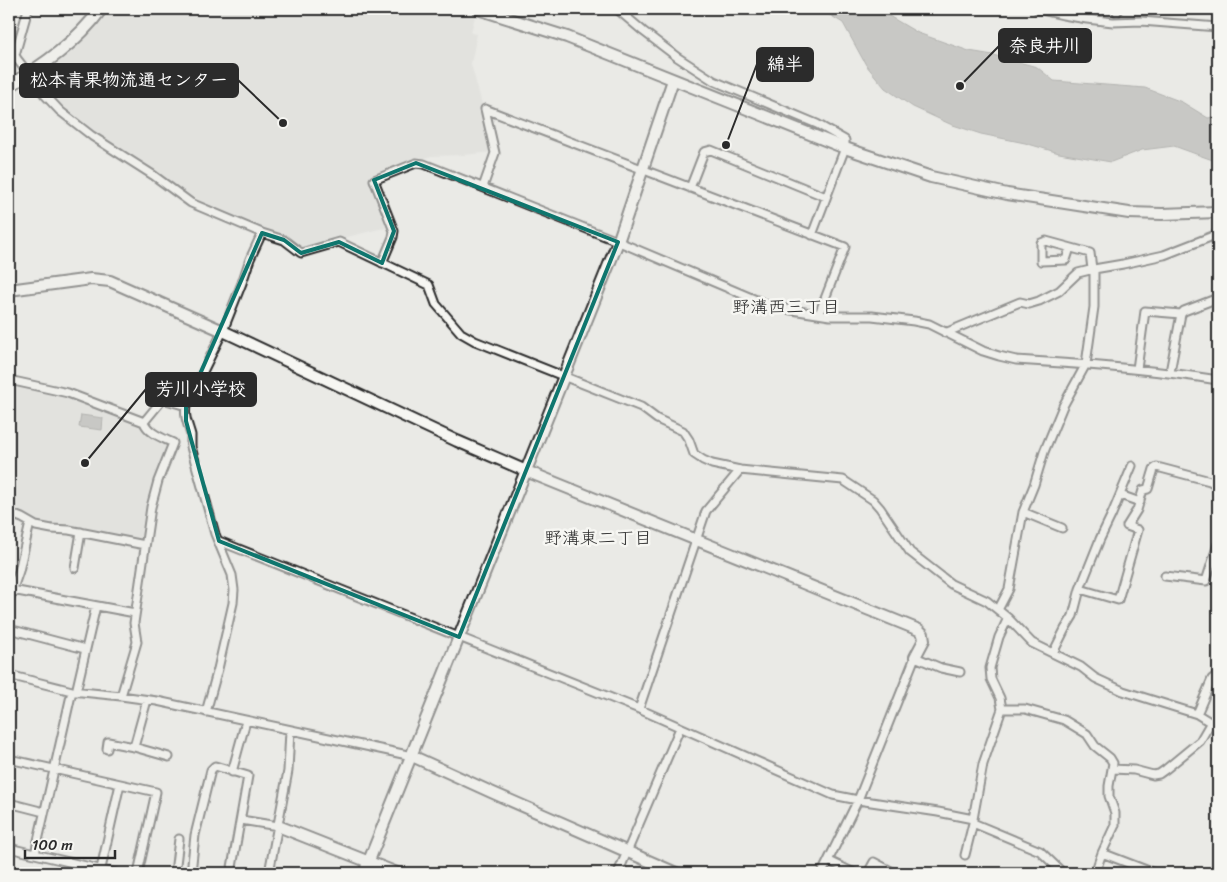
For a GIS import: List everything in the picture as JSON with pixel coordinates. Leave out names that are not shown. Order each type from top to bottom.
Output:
[{"type":"main road","points":[[9,86],[29,74],[72,42],[101,9]]},
{"type":"street","points":[[28,9],[14,60],[29,74],[60,111],[92,136],[153,175],[191,203],[262,233],[284,240],[301,253],[339,242],[429,284],[436,304],[461,333],[475,341],[641,407],[657,419],[683,431],[689,440],[694,454],[712,464],[740,470],[843,480],[873,500],[915,557],[951,584],[987,601],[1008,618],[1032,642],[1082,667],[1095,678],[1123,691],[1197,714],[1218,727]]},
{"type":"street","points":[[478,9],[567,37],[845,148],[931,177],[1007,194],[1129,213],[1218,212]]},
{"type":"street","points":[[617,9],[677,57],[714,81],[818,124],[845,140],[845,148],[812,235]]},
{"type":"street","points":[[1037,9],[1063,15],[1113,22],[1141,21],[1218,26]]},
{"type":"street","points":[[364,873],[618,242],[673,80]]},
{"type":"street","points":[[484,187],[495,153],[485,109],[845,247],[819,314]]},
{"type":"street","points":[[690,188],[704,152],[711,150],[826,197]]},
{"type":"street","points":[[382,263],[394,231],[374,180],[416,163],[424,164],[773,307],[830,316],[872,316],[929,324],[983,351],[1016,360],[1170,372],[1218,380]]},
{"type":"street","points":[[206,712],[218,669],[233,603],[234,590],[232,575],[215,534],[191,447],[191,435],[185,413],[186,406],[223,330],[262,233]]},
{"type":"street","points":[[945,333],[1020,302],[1029,304],[1039,301],[1059,291],[1078,273],[1164,255],[1218,234]]},
{"type":"street","points":[[998,610],[1009,589],[1023,512],[1044,452],[1063,406],[1086,364],[1094,307],[1093,269],[1090,253],[1070,248]]},
{"type":"street","points":[[9,290],[91,279],[106,280],[223,330],[456,441],[919,630],[923,634],[924,640],[858,800],[822,873]]},
{"type":"street","points":[[1170,372],[1181,314],[1184,311],[1218,298]]},
{"type":"street","points":[[1137,369],[1146,311],[1181,314]]},
{"type":"street","points":[[9,380],[68,393],[144,422],[146,427],[152,432],[173,443],[158,481],[151,506],[135,613],[134,623],[137,642],[121,696]]},
{"type":"street","points":[[144,422],[163,399],[186,406]]},
{"type":"street","points":[[1053,653],[1073,616],[1080,589],[1132,466]]},
{"type":"street","points":[[1080,589],[1118,600],[1138,530],[1127,526],[1137,510],[1143,490],[1148,489],[1156,467],[1210,481],[1217,485],[1218,474]]},
{"type":"street","points":[[639,709],[706,511],[740,470]]},
{"type":"street","points":[[1120,495],[1140,502]]},
{"type":"street","points":[[1023,512],[1062,528]]},
{"type":"street","points":[[9,513],[36,526],[81,532],[145,545]]},
{"type":"street","points":[[9,600],[19,571],[30,523]]},
{"type":"street","points":[[75,568],[81,532]]},
{"type":"street","points":[[219,541],[639,709],[833,795],[938,812],[973,821],[1040,851],[1064,873]]},
{"type":"street","points":[[1164,576],[1206,581],[1218,544]]},
{"type":"street","points":[[12,590],[135,613]]},
{"type":"street","points":[[35,854],[96,606]]},
{"type":"street","points":[[965,855],[983,764],[1002,710],[1000,698],[991,678],[990,668],[999,637],[1008,618]]},
{"type":"street","points":[[9,629],[86,649]]},
{"type":"street","points":[[916,657],[942,668],[960,672]]},
{"type":"street","points":[[9,675],[74,692],[147,700],[412,756],[676,873]]},
{"type":"street","points":[[1197,714],[1212,679],[1218,676]]},
{"type":"street","points":[[134,747],[147,700]]},
{"type":"street","points":[[1002,710],[1024,709],[1064,720],[1087,734],[1095,746],[1110,758],[1113,763],[1108,796],[1116,813],[1114,825],[1095,873]]},
{"type":"street","points":[[232,772],[246,721]]},
{"type":"street","points":[[1112,769],[1134,770],[1153,775],[1159,774],[1200,741],[1211,722]]},
{"type":"street","points":[[618,873],[680,728]]},
{"type":"street","points":[[269,873],[288,771],[290,730]]},
{"type":"street","points":[[107,748],[108,742],[169,757]]},
{"type":"street","points":[[9,759],[156,792],[138,873]]},
{"type":"street","points":[[191,873],[195,835],[211,770],[215,766],[248,776],[231,873]]},
{"type":"street","points":[[100,871],[120,784]]},
{"type":"street","points":[[9,804],[44,812]]},
{"type":"street","points":[[241,820],[278,826],[396,873]]},
{"type":"street","points":[[175,873],[178,839]]},
{"type":"street","points":[[9,848],[100,871],[116,873]]},
{"type":"street","points":[[1102,852],[1154,873]]},
{"type":"street","points":[[829,861],[854,873]]},
{"type":"street","points":[[868,873],[874,862],[895,873]]},
{"type":"highlighted area","points":[[416,163],[618,242],[459,637],[219,541],[186,421],[186,406],[262,233],[284,240],[301,253],[339,242],[382,263],[394,231],[374,180]]},
{"type":"shaded area","points":[[111,9],[449,9],[475,16],[471,33],[477,34],[471,64],[493,152],[431,156],[370,179],[389,228],[303,248],[280,234],[211,208],[96,136],[62,109],[41,81],[42,75],[75,49]]},
{"type":"shaded area","points":[[820,9],[877,9],[918,33],[969,51],[993,55],[1037,67],[1054,81],[1145,88],[1182,102],[1208,118],[1218,116],[1218,162],[1174,146],[1142,150],[1111,162],[1059,153],[1025,143],[981,134],[950,124],[913,107],[885,88],[866,65],[843,23]]},
{"type":"shaded area","points":[[9,382],[67,396],[137,422],[144,432],[168,443],[169,446],[141,540],[59,525],[50,526],[33,521],[9,510]]},
{"type":"shaded area","points":[[81,415],[103,418],[102,430],[79,427]]},
{"type":"place","name":"奈良井川","points":[[960,86]]},
{"type":"place","name":"松本青果物流通センター","points":[[283,123]]},
{"type":"place","name":"綿半","points":[[726,145]]},
{"type":"place","name":"芳川小学校","points":[[85,463]]},
{"type":"district","name":"野溝西三丁目","points":[[786,307]]},
{"type":"district","name":"野溝東二丁目","points":[[598,538]]}]
